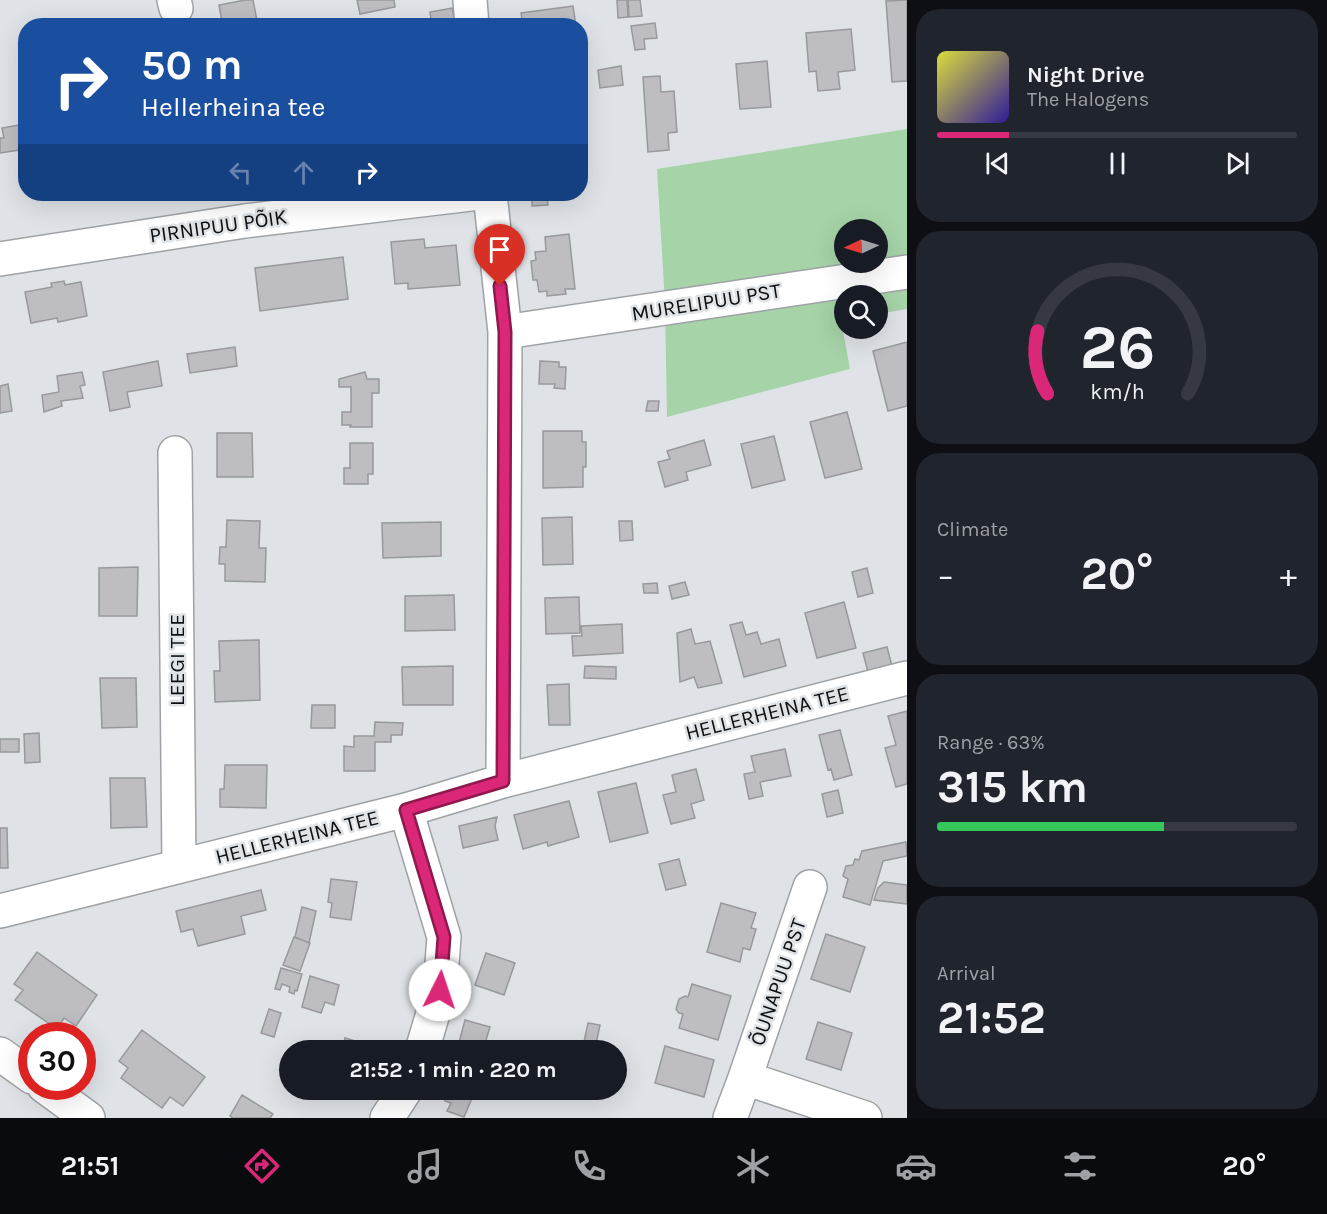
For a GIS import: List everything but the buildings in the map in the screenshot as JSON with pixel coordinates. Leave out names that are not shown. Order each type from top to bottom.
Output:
[{"type":"street","points":[[470,0],[471,18]]},
{"type":"street","name":"PIRNIPUU PÕIK","points":[[0,259],[245,221],[412,201]]},
{"type":"street","points":[[491,201],[505,332],[503,781]]},
{"type":"street","name":"MURELIPUU PST","points":[[505,332],[907,272]]},
{"type":"street","name":"LEEGI TEE","points":[[175,453],[179,866]]},
{"type":"street","name":"HELLERHEINA TEE","points":[[0,911],[406,810],[503,781],[907,678]]},
{"type":"street","points":[[406,810],[444,937],[440,990],[425,1040]]},
{"type":"street","name":"ÕUNAPUU PST","points":[[730,1118],[810,887]]},
{"type":"street","points":[[0,1054],[18,1067]]},
{"type":"street","points":[[745,1078],[866,1118]]},
{"type":"street","points":[[63,1100],[85,1117]]},
{"type":"street","points":[[387,1118],[399,1100]]},
{"type":"green space","points":[[907,129],[907,309],[888,312],[888,285],[834,285],[834,339],[844,339],[850,369],[667,417],[665,303],[657,169]]},
{"type":"route","points":[[440,990],[444,937],[406,810],[503,781],[505,332],[500,286]]}]
